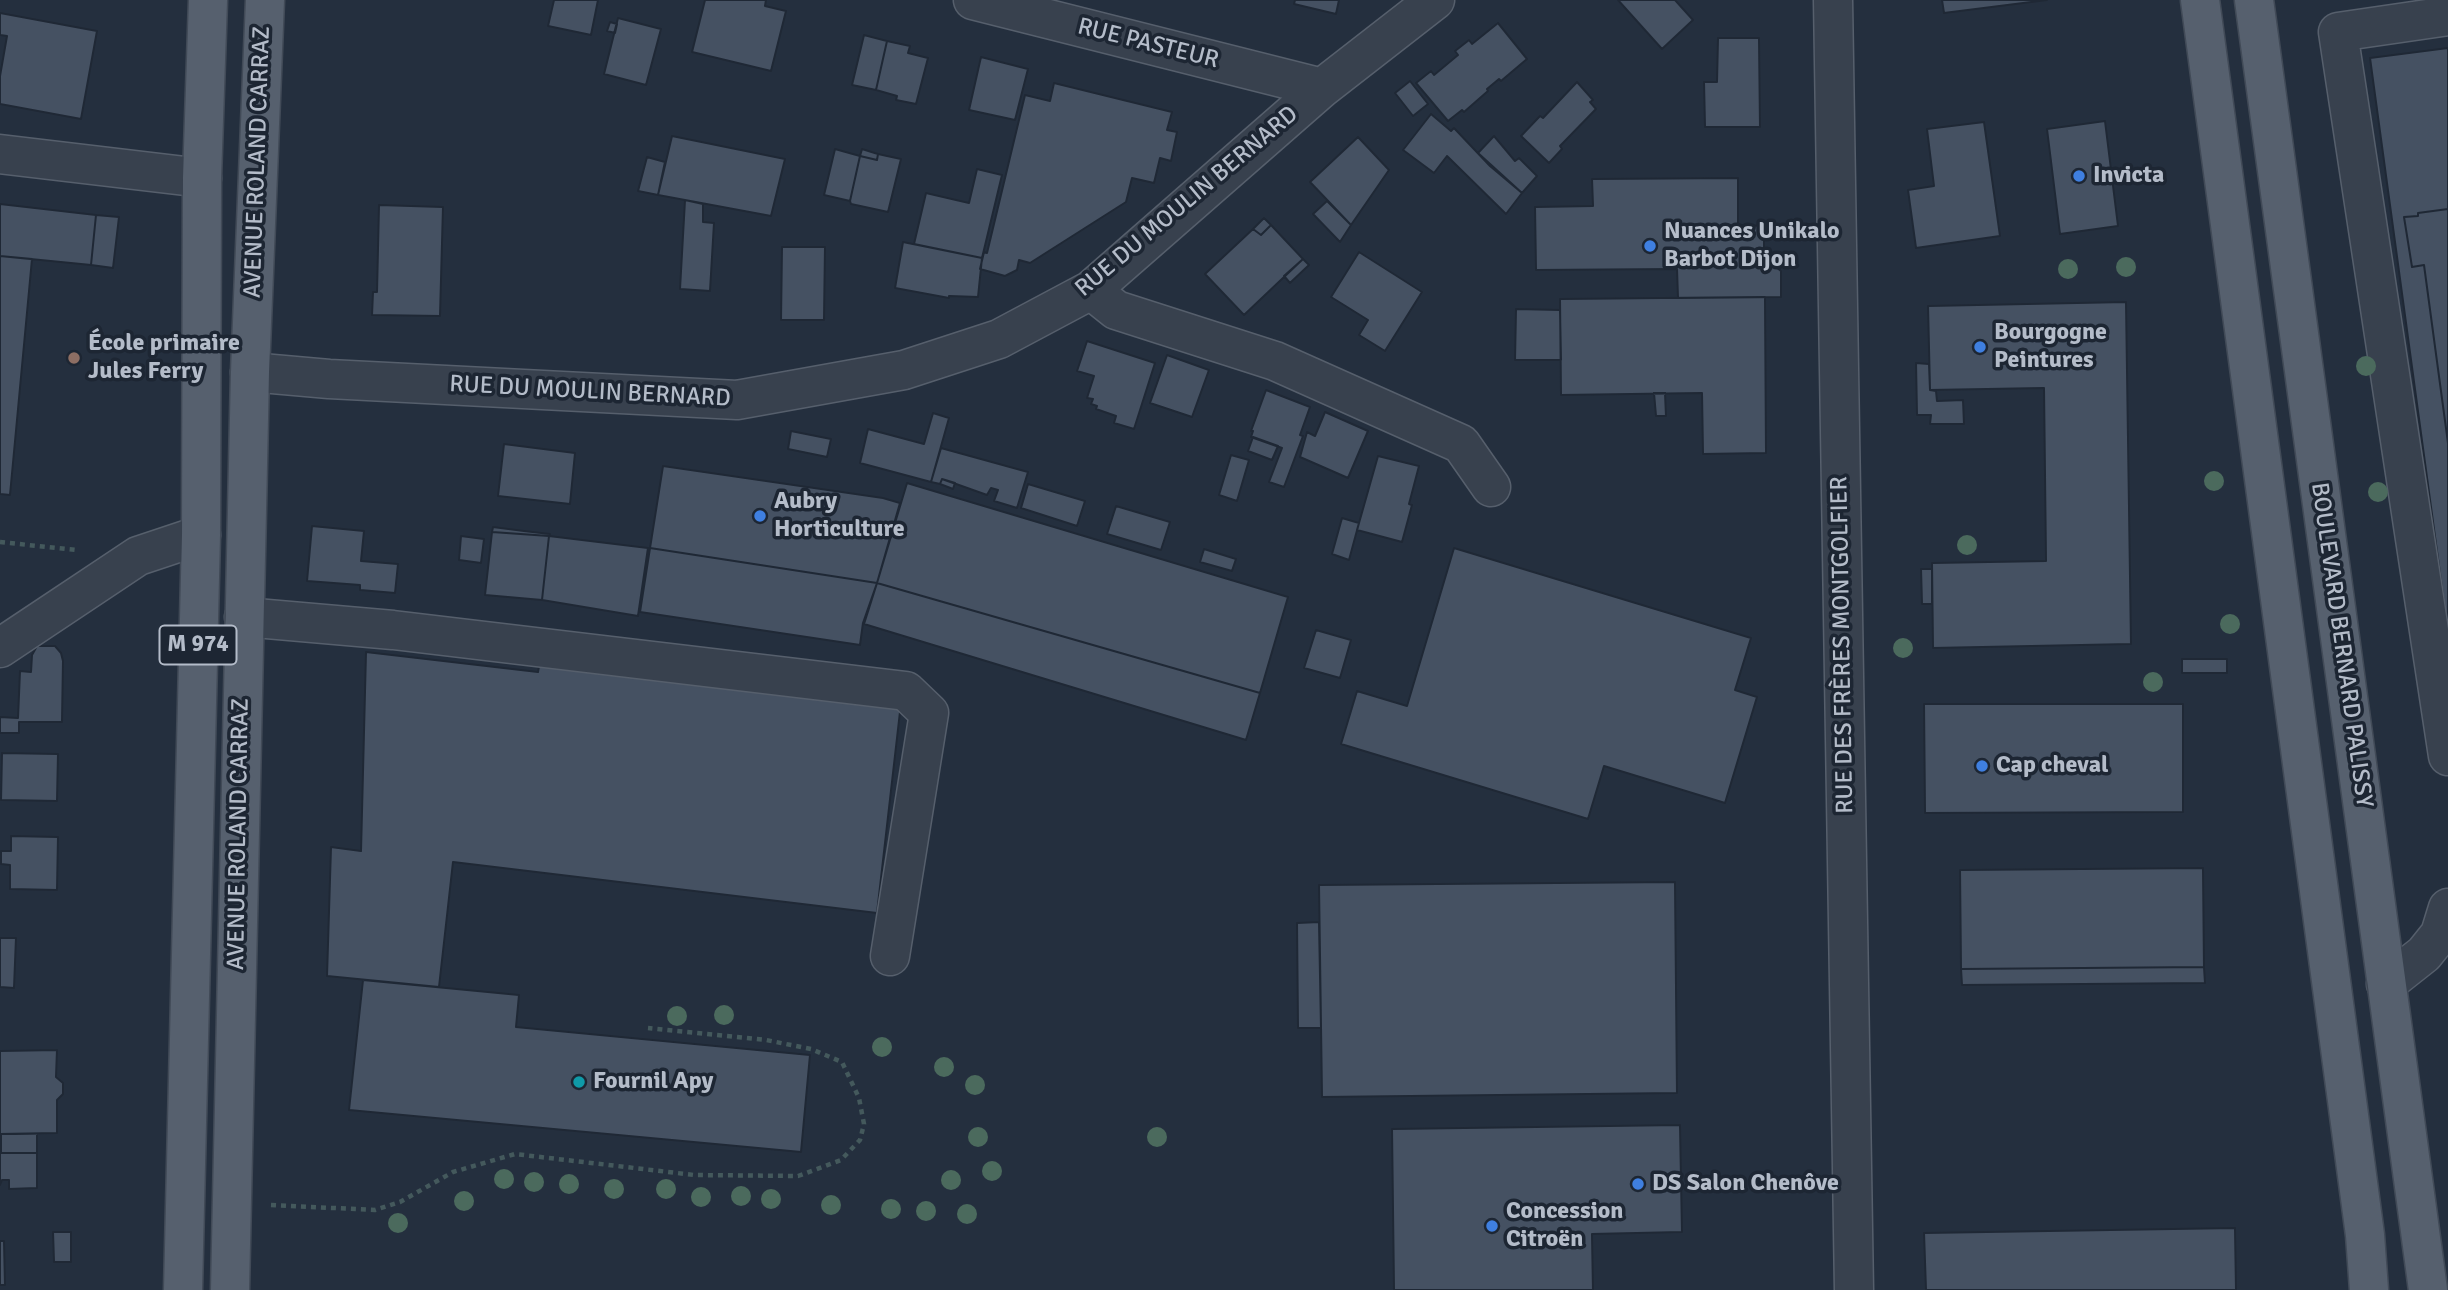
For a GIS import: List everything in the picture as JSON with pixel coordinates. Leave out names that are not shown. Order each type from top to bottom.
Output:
[{"type":"main road","name":"AVENUE ROLAND CARRAZ","points":[[183,1290],[201,535],[202,178],[208,0]]},
{"type":"main road","name":"AVENUE ROLAND CARRAZ","points":[[230,1290],[250,372],[265,0]]},
{"type":"main road","points":[[2200,0],[2363,1221],[2369,1290]]},
{"type":"main road","name":"BOULEVARD BERNARD PALISSY","points":[[2254,0],[2428,1290]]},
{"type":"street","name":"RUE PASTEUR","points":[[973,0],[1322,88]]},
{"type":"street","name":"RUE DU MOULIN BERNARD","points":[[250,372],[329,379],[737,400],[904,370],[999,338],[1091,290],[1322,88],[1435,0]]},
{"type":"street","name":"RUE DES FRÈRES MONTGOLFIER","points":[[1833,0],[1853,1290]]},
{"type":"street","points":[[2448,16],[2338,32],[2448,756]]},
{"type":"street","points":[[0,155],[202,178]]},
{"type":"street","points":[[1091,290],[1116,310],[1275,361],[1461,444],[1491,487]]},
{"type":"street","points":[[0,648],[138,556],[201,535]]},
{"type":"street","points":[[244,617],[393,630],[906,691],[929,713],[890,956]]},
{"type":"street","points":[[2386,984],[2424,954],[2440,934],[2448,908]]},
{"type":"path","points":[[0,542],[138,556]]},
{"type":"path","points":[[232,1202],[375,1210],[400,1202],[453,1172],[515,1154],[694,1175],[798,1176],[841,1160],[860,1140],[864,1124],[859,1098],[842,1062],[811,1049],[766,1040],[648,1028]]},
{"type":"building","points":[[554,0],[598,0],[591,35],[548,26]]},
{"type":"building","points":[[705,0],[766,0],[765,6],[786,11],[771,71],[692,52]]},
{"type":"building","points":[[1295,0],[1339,0],[1336,14],[1294,4]]},
{"type":"building","points":[[1618,0],[1675,0],[1693,20],[1662,49]]},
{"type":"building","points":[[1942,0],[2047,0],[1944,13]]},
{"type":"building","points":[[0,13],[97,31],[81,119],[0,104],[0,76],[7,36],[0,35]]},
{"type":"building","points":[[618,18],[661,29],[646,85],[604,74]]},
{"type":"building","points":[[610,22],[617,24],[615,33],[607,31]]},
{"type":"building","points":[[1498,23],[1527,59],[1487,89],[1488,91],[1464,112],[1462,110],[1448,121],[1416,83],[1431,71],[1434,75],[1458,55],[1455,51],[1469,40],[1472,44]]},
{"type":"building","points":[[864,35],[887,41],[876,90],[852,85]]},
{"type":"building","points":[[1718,38],[1759,38],[1760,127],[1705,127],[1704,82],[1717,82]]},
{"type":"building","points":[[887,41],[910,46],[908,53],[928,58],[916,104],[896,100],[897,96],[876,90]]},
{"type":"building","points":[[2448,48],[2448,209],[2404,217],[2412,267],[2424,265],[2448,443],[2448,632],[2370,58]]},
{"type":"building","points":[[981,57],[1028,69],[1015,120],[969,110]]},
{"type":"building","points":[[1410,81],[1428,104],[1413,116],[1395,93]]},
{"type":"building","points":[[1577,82],[1593,100],[1590,102],[1596,109],[1560,146],[1562,149],[1549,163],[1521,136],[1540,116],[1543,118]]},
{"type":"building","points":[[1054,83],[1172,112],[1167,130],[1177,132],[1171,161],[1160,158],[1154,183],[1132,178],[1126,202],[1030,263],[1019,260],[1017,270],[1005,276],[980,269],[984,252],[987,253],[1025,95],[1050,101]]},
{"type":"building","points":[[1431,114],[1451,131],[1454,128],[1490,166],[1522,193],[1506,214],[1447,156],[1434,173],[1403,150]]},
{"type":"building","points":[[2105,121],[2118,226],[2060,234],[2047,129]]},
{"type":"building","points":[[1984,122],[2000,236],[1916,248],[1908,190],[1934,186],[1927,129]]},
{"type":"building","points":[[672,136],[785,159],[771,216],[658,195]]},
{"type":"building","points":[[1494,136],[1515,161],[1519,158],[1537,176],[1522,193],[1478,153]]},
{"type":"building","points":[[1358,137],[1389,170],[1351,225],[1310,182]]},
{"type":"building","points":[[835,149],[860,156],[850,201],[824,195]]},
{"type":"building","points":[[862,149],[878,154],[877,160],[860,156]]},
{"type":"building","points":[[878,154],[901,159],[888,212],[851,204],[850,201],[860,156],[877,160]]},
{"type":"building","points":[[647,157],[665,162],[658,195],[638,191]]},
{"type":"building","points":[[977,169],[1002,175],[982,258],[914,244],[926,193],[969,203]]},
{"type":"building","name":"Nuances Unikalo Barbot Dijon","points":[[1738,178],[1738,225],[1764,226],[1764,267],[1776,267],[1781,271],[1781,297],[1678,298],[1677,269],[1536,270],[1535,207],[1593,206],[1592,179]]},
{"type":"building","points":[[685,200],[703,204],[703,222],[714,223],[710,291],[680,289]]},
{"type":"building","points":[[1327,201],[1351,225],[1340,242],[1313,214]]},
{"type":"building","points":[[0,204],[96,215],[91,265],[0,256]]},
{"type":"building","points":[[379,205],[443,207],[440,316],[372,315],[373,292],[377,292]]},
{"type":"building","points":[[2448,209],[2448,443],[2424,265],[2412,267],[2404,217]]},
{"type":"building","points":[[96,215],[119,217],[113,268],[91,265]]},
{"type":"building","points":[[1264,218],[1271,225],[1261,235],[1253,229]]},
{"type":"building","points":[[1271,225],[1303,259],[1244,315],[1205,274],[1253,229],[1261,235]]},
{"type":"building","points":[[903,242],[982,258],[978,297],[949,298],[895,288]]},
{"type":"building","points":[[782,247],[825,247],[824,320],[781,320]]},
{"type":"building","points":[[1359,252],[1422,292],[1385,351],[1359,335],[1368,320],[1331,297]]},
{"type":"building","points":[[0,256],[32,259],[10,495],[0,494]]},
{"type":"building","points":[[1303,259],[1309,265],[1290,283],[1284,276]]},
{"type":"building","points":[[1765,297],[1766,453],[1703,454],[1702,393],[1561,395],[1560,299]]},
{"type":"building","points":[[2126,302],[2131,644],[1933,648],[1932,563],[2046,561],[2044,388],[1930,390],[1928,306]]},
{"type":"building","points":[[1516,309],[1560,310],[1561,360],[1515,360]]},
{"type":"building","points":[[1087,341],[1155,363],[1134,429],[1114,423],[1116,416],[1096,409],[1097,406],[1091,404],[1093,399],[1087,398],[1094,376],[1077,371]]},
{"type":"building","points":[[1167,355],[1209,370],[1192,417],[1150,403]]},
{"type":"building","points":[[1916,363],[1929,364],[1930,390],[1936,391],[1937,401],[1963,400],[1964,424],[1930,424],[1931,415],[1917,415]]},
{"type":"building","points":[[1266,390],[1310,407],[1300,435],[1303,436],[1284,487],[1269,482],[1282,448],[1251,437]]},
{"type":"building","points":[[1654,393],[1665,393],[1666,416],[1656,416]]},
{"type":"building","points":[[1325,412],[1368,431],[1348,478],[1300,457],[1307,432],[1315,436]]},
{"type":"building","points":[[933,413],[949,418],[931,482],[860,463],[868,429],[924,444]]},
{"type":"building","points":[[791,431],[831,439],[827,457],[788,449]]},
{"type":"building","points":[[1253,437],[1278,446],[1272,460],[1248,451]]},
{"type":"building","points":[[504,444],[575,453],[570,504],[498,496]]},
{"type":"building","points":[[941,448],[1028,472],[1017,508],[994,501],[998,490],[991,488],[987,495],[942,479],[940,484],[931,482]]},
{"type":"building","points":[[1231,455],[1249,460],[1237,501],[1219,495]]},
{"type":"building","points":[[1378,456],[1419,466],[1402,542],[1357,530]]},
{"type":"building","points":[[663,466],[883,498],[900,503],[877,583],[650,548]]},
{"type":"building","points":[[942,479],[955,483],[953,489],[940,484]]},
{"type":"building","points":[[907,483],[1288,597],[1260,693],[877,583]]},
{"type":"building","points":[[1028,484],[1085,501],[1077,526],[1021,508]]},
{"type":"building","points":[[1116,506],[1170,522],[1161,550],[1107,534]]},
{"type":"building","points":[[1342,518],[1359,523],[1349,560],[1332,554]]},
{"type":"building","points":[[312,526],[364,531],[361,561],[398,564],[395,593],[360,590],[360,585],[307,581]]},
{"type":"building","points":[[493,527],[550,534],[492,532]]},
{"type":"building","points":[[492,532],[549,536],[542,600],[485,595]]},
{"type":"building","points":[[461,536],[484,539],[481,563],[459,560]]},
{"type":"building","points":[[549,536],[648,548],[638,616],[542,600]]},
{"type":"building","points":[[650,548],[877,583],[863,623],[860,645],[640,612]]},
{"type":"building","points":[[1454,548],[1751,638],[1735,690],[1757,697],[1725,803],[1604,766],[1588,819],[1341,744],[1357,691],[1407,706]]},
{"type":"building","points":[[1204,549],[1236,559],[1232,571],[1200,562]]},
{"type":"building","points":[[1921,569],[1932,569],[1932,604],[1922,604]]},
{"type":"building","points":[[877,583],[1260,693],[1246,740],[864,624]]},
{"type":"building","points":[[1316,630],[1351,640],[1340,678],[1304,668]]},
{"type":"building","points":[[37,646],[55,646],[61,653],[62,722],[19,722],[19,733],[0,733],[0,717],[18,718],[20,671],[31,672],[32,655]]},
{"type":"building","points":[[366,652],[538,672],[540,660],[901,703],[877,913],[453,862],[439,987],[327,976],[331,847],[361,851]]},
{"type":"building","points":[[2182,659],[2227,659],[2227,673],[2182,673]]},
{"type":"building","points":[[1924,704],[2183,704],[2183,812],[1925,813]]},
{"type":"building","points":[[2,753],[58,754],[57,801],[1,800]]},
{"type":"building","points":[[11,836],[58,837],[57,890],[10,889],[10,865],[1,864],[1,851],[11,851]]},
{"type":"building","points":[[2203,868],[2204,967],[1961,969],[1960,870]]},
{"type":"building","points":[[1675,882],[1677,1093],[1322,1097],[1319,885]]},
{"type":"building","points":[[1319,922],[1321,1028],[1298,1028],[1297,923]]},
{"type":"building","points":[[0,938],[16,938],[14,988],[0,987]]},
{"type":"building","points":[[2204,967],[2205,983],[1962,985],[1961,969]]},
{"type":"building","name":"Fournil Apy","points":[[363,980],[519,995],[516,1027],[810,1055],[801,1152],[349,1110]]},
{"type":"building","points":[[57,1050],[56,1077],[63,1083],[63,1094],[57,1100],[57,1133],[0,1134],[0,1051]]},
{"type":"building","points":[[1680,1125],[1682,1232],[1592,1234],[1593,1290],[1394,1290],[1392,1129]]},
{"type":"building","points":[[1,1134],[37,1134],[37,1153],[1,1153]]},
{"type":"building","points":[[0,1138],[1,1153],[37,1153],[37,1188],[9,1189],[9,1180],[2,1180],[0,1185]]},
{"type":"building","points":[[2235,1228],[2236,1290],[1926,1290],[1924,1233]]},
{"type":"building","points":[[53,1232],[71,1232],[71,1262],[54,1262]]},
{"type":"building","points":[[0,1241],[4,1241],[5,1285],[0,1285]]},
{"type":"place","name":"Invicta","points":[[2079,176]]},
{"type":"place","name":"Nuances Unikalo Barbot Dijon","points":[[1650,246]]},
{"type":"place","name":"Bourgogne Peintures","points":[[1980,347]]},
{"type":"place","name":"École primaire Jules Ferry","points":[[74,358]]},
{"type":"place","name":"Aubry Horticulture","points":[[760,516]]},
{"type":"place","name":"Cap cheval","points":[[1982,766]]},
{"type":"place","name":"Fournil Apy","points":[[579,1082]]},
{"type":"place","name":"DS Salon Chenôve","points":[[1638,1184]]},
{"type":"place","name":"Concession Citroën","points":[[1492,1226]]}]
